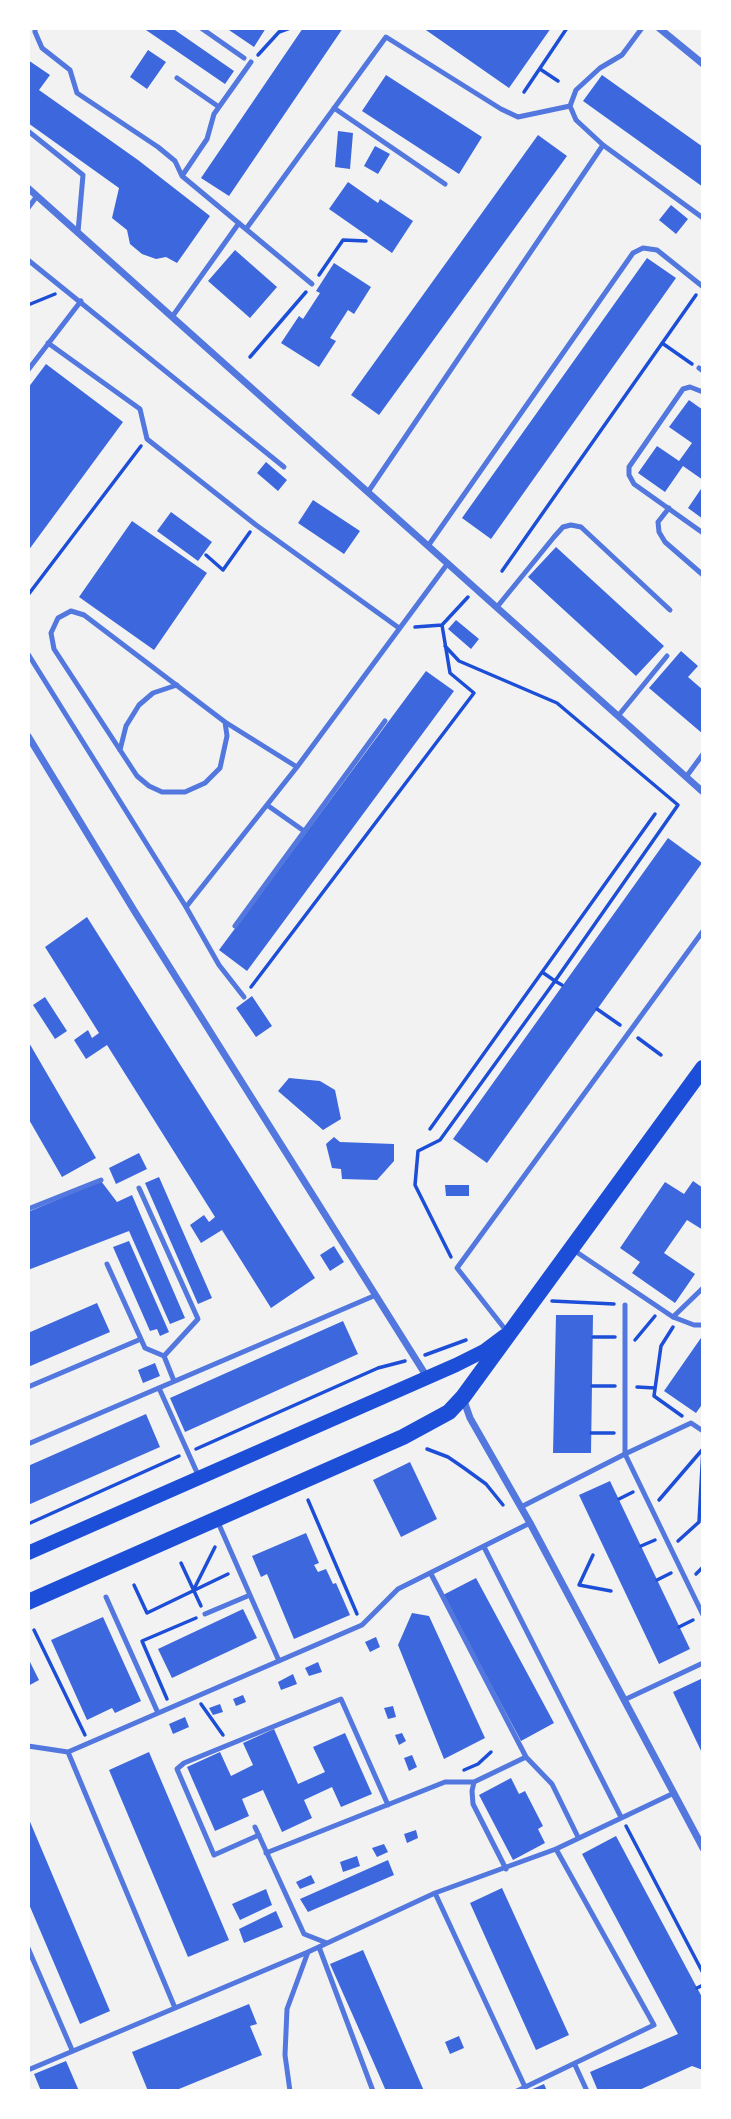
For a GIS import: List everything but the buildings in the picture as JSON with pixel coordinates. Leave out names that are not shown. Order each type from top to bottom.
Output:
[{"type":"main road","points":[[28,1602],[413,1432],[449,1412],[697,1088],[703,1068]]},
{"type":"main road","points":[[28,1553],[428,1377],[484,1351],[508,1333]]},
{"type":"street","points":[[659,28],[703,64]]},
{"type":"street","points":[[28,188],[703,792]]},
{"type":"street","points":[[28,736],[135,912],[376,1294],[414,1359],[428,1377]]},
{"type":"street","points":[[463,1397],[470,1418],[522,1507],[703,1848]]},
{"type":"lane","points":[[36,28],[35,32],[42,48],[70,70],[77,93],[158,147],[175,161],[182,177],[313,284]]},
{"type":"lane","points":[[201,28],[244,58]]},
{"type":"lane","points":[[642,28],[622,55],[600,68],[576,90],[570,106],[576,120],[603,145],[703,218]]},
{"type":"lane","points":[[246,229],[386,37],[500,109],[518,117],[570,106]]},
{"type":"lane","points":[[182,177],[207,139],[214,114],[251,62]]},
{"type":"lane","points":[[177,78],[219,107]]},
{"type":"lane","points":[[334,108],[444,184]]},
{"type":"lane","points":[[28,131],[83,175],[78,232]]},
{"type":"lane","points":[[368,492],[603,145]]},
{"type":"lane","points":[[28,208],[37,196]]},
{"type":"lane","points":[[172,317],[239,223]]},
{"type":"lane","points":[[428,546],[633,253],[643,248],[657,250],[702,286]]},
{"type":"lane","points":[[28,260],[284,467]]},
{"type":"lane","points":[[28,370],[81,301]]},
{"type":"lane","points":[[48,343],[140,409],[147,439],[256,525],[399,628]]},
{"type":"lane","points":[[703,392],[690,387],[683,389],[629,467],[629,475],[634,484],[703,533]]},
{"type":"lane","points":[[670,508],[658,522],[659,532],[665,542],[703,575]]},
{"type":"lane","points":[[497,607],[563,527],[571,525],[581,527],[670,610]]},
{"type":"lane","points":[[186,907],[297,767],[448,563]]},
{"type":"lane","points":[[225,722],[228,736],[220,768],[205,783],[185,792],[162,792],[149,786],[137,776],[54,649],[51,633],[58,618],[71,611],[84,615],[225,722],[297,767]]},
{"type":"lane","points":[[28,654],[186,907],[219,965],[244,997]]},
{"type":"lane","points":[[618,716],[667,656]]},
{"type":"lane","points":[[120,750],[126,726],[139,705],[153,694],[177,685]]},
{"type":"lane","points":[[235,926],[385,721]]},
{"type":"lane","points":[[686,777],[703,754]]},
{"type":"lane","points":[[267,805],[304,831]]},
{"type":"lane","points":[[508,1333],[457,1268],[703,930]]},
{"type":"lane","points":[[28,1209],[101,1180]]},
{"type":"lane","points":[[139,1188],[198,1319],[164,1356]]},
{"type":"lane","points":[[572,1249],[662,1310],[694,1325],[703,1325]]},
{"type":"lane","points":[[107,1264],[145,1348],[164,1356],[174,1381]]},
{"type":"lane","points":[[676,1318],[703,1288]]},
{"type":"lane","points":[[28,1444],[376,1294]]},
{"type":"lane","points":[[625,1305],[625,1454],[703,1615]]},
{"type":"lane","points":[[28,1387],[141,1339]]},
{"type":"lane","points":[[159,1388],[200,1479]]},
{"type":"lane","points":[[522,1507],[691,1423],[703,1431]]},
{"type":"lane","points":[[218,1520],[279,1661]]},
{"type":"lane","points":[[28,1746],[68,1752],[362,1625],[398,1589],[530,1523]]},
{"type":"lane","points":[[484,1547],[621,1817]]},
{"type":"lane","points":[[431,1574],[526,1757],[552,1784],[578,1837]]},
{"type":"lane","points":[[205,1614],[250,1595]]},
{"type":"lane","points":[[107,1597],[158,1713]]},
{"type":"lane","points":[[624,1700],[703,1662]]},
{"type":"lane","points":[[259,1835],[214,1855],[177,1769],[184,1763],[341,1699],[388,1805]]},
{"type":"lane","points":[[68,1752],[175,2008]]},
{"type":"lane","points":[[266,1853],[445,1782],[474,1782],[526,1757]]},
{"type":"lane","points":[[474,1782],[473,1804],[506,1869]]},
{"type":"lane","points":[[28,2070],[308,1952],[435,1893],[556,1849],[674,1793]]},
{"type":"lane","points":[[255,1826],[304,1934],[327,1943]]},
{"type":"lane","points":[[517,2091],[654,2025],[556,1849]]},
{"type":"lane","points":[[435,1893],[525,2087]]},
{"type":"lane","points":[[319,1947],[373,2091]]},
{"type":"lane","points":[[28,1948],[72,2050]]},
{"type":"lane","points":[[290,2091],[285,2056],[287,2009],[308,1952]]},
{"type":"lane","points":[[575,2065],[587,2091]]},
{"type":"path","points":[[251,62],[279,32],[290,28]]},
{"type":"path","points":[[524,92],[568,28]]},
{"type":"path","points":[[540,69],[558,81]]},
{"type":"path","points":[[250,357],[313,284],[342,240],[366,241]]},
{"type":"path","points":[[502,571],[702,286]]},
{"type":"path","points":[[28,305],[66,289]]},
{"type":"path","points":[[662,343],[701,369]]},
{"type":"path","points":[[28,595],[147,439]]},
{"type":"path","points":[[206,555],[223,570],[256,525]]},
{"type":"path","points":[[399,628],[442,625],[469,596]]},
{"type":"path","points":[[244,997],[474,693],[450,673],[442,625]]},
{"type":"path","points":[[445,646],[458,661],[557,703],[678,805],[440,1140],[418,1151],[415,1185],[457,1268]]},
{"type":"path","points":[[430,1129],[655,814]]},
{"type":"path","points":[[542,972],[562,985]]},
{"type":"path","points":[[551,1301],[625,1305]]},
{"type":"path","points":[[625,1351],[662,1310]]},
{"type":"path","points":[[676,1318],[661,1346],[654,1396],[691,1423]]},
{"type":"path","points":[[593,1337],[625,1336]]},
{"type":"path","points":[[28,1524],[378,1368],[414,1359],[466,1340]]},
{"type":"path","points":[[592,1386],[655,1388]]},
{"type":"path","points":[[591,1433],[625,1432]]},
{"type":"path","points":[[652,1509],[703,1448],[701,1522],[671,1548]]},
{"type":"path","points":[[426,1449],[448,1457],[486,1484],[503,1505]]},
{"type":"path","points":[[307,1500],[362,1625]]},
{"type":"path","points":[[194,1591],[215,1548],[219,1557]]},
{"type":"path","points":[[593,1555],[579,1585],[611,1591]]},
{"type":"path","points":[[171,1707],[142,1642],[205,1614],[181,1563]]},
{"type":"path","points":[[134,1585],[147,1613],[228,1575],[224,1566]]},
{"type":"path","points":[[679,1627],[703,1615]]},
{"type":"path","points":[[34,1630],[89,1743]]},
{"type":"path","points":[[197,1696],[229,1744]]},
{"type":"path","points":[[621,1817],[703,1973]]},
{"type":"path","points":[[697,1988],[703,1985]]}]
